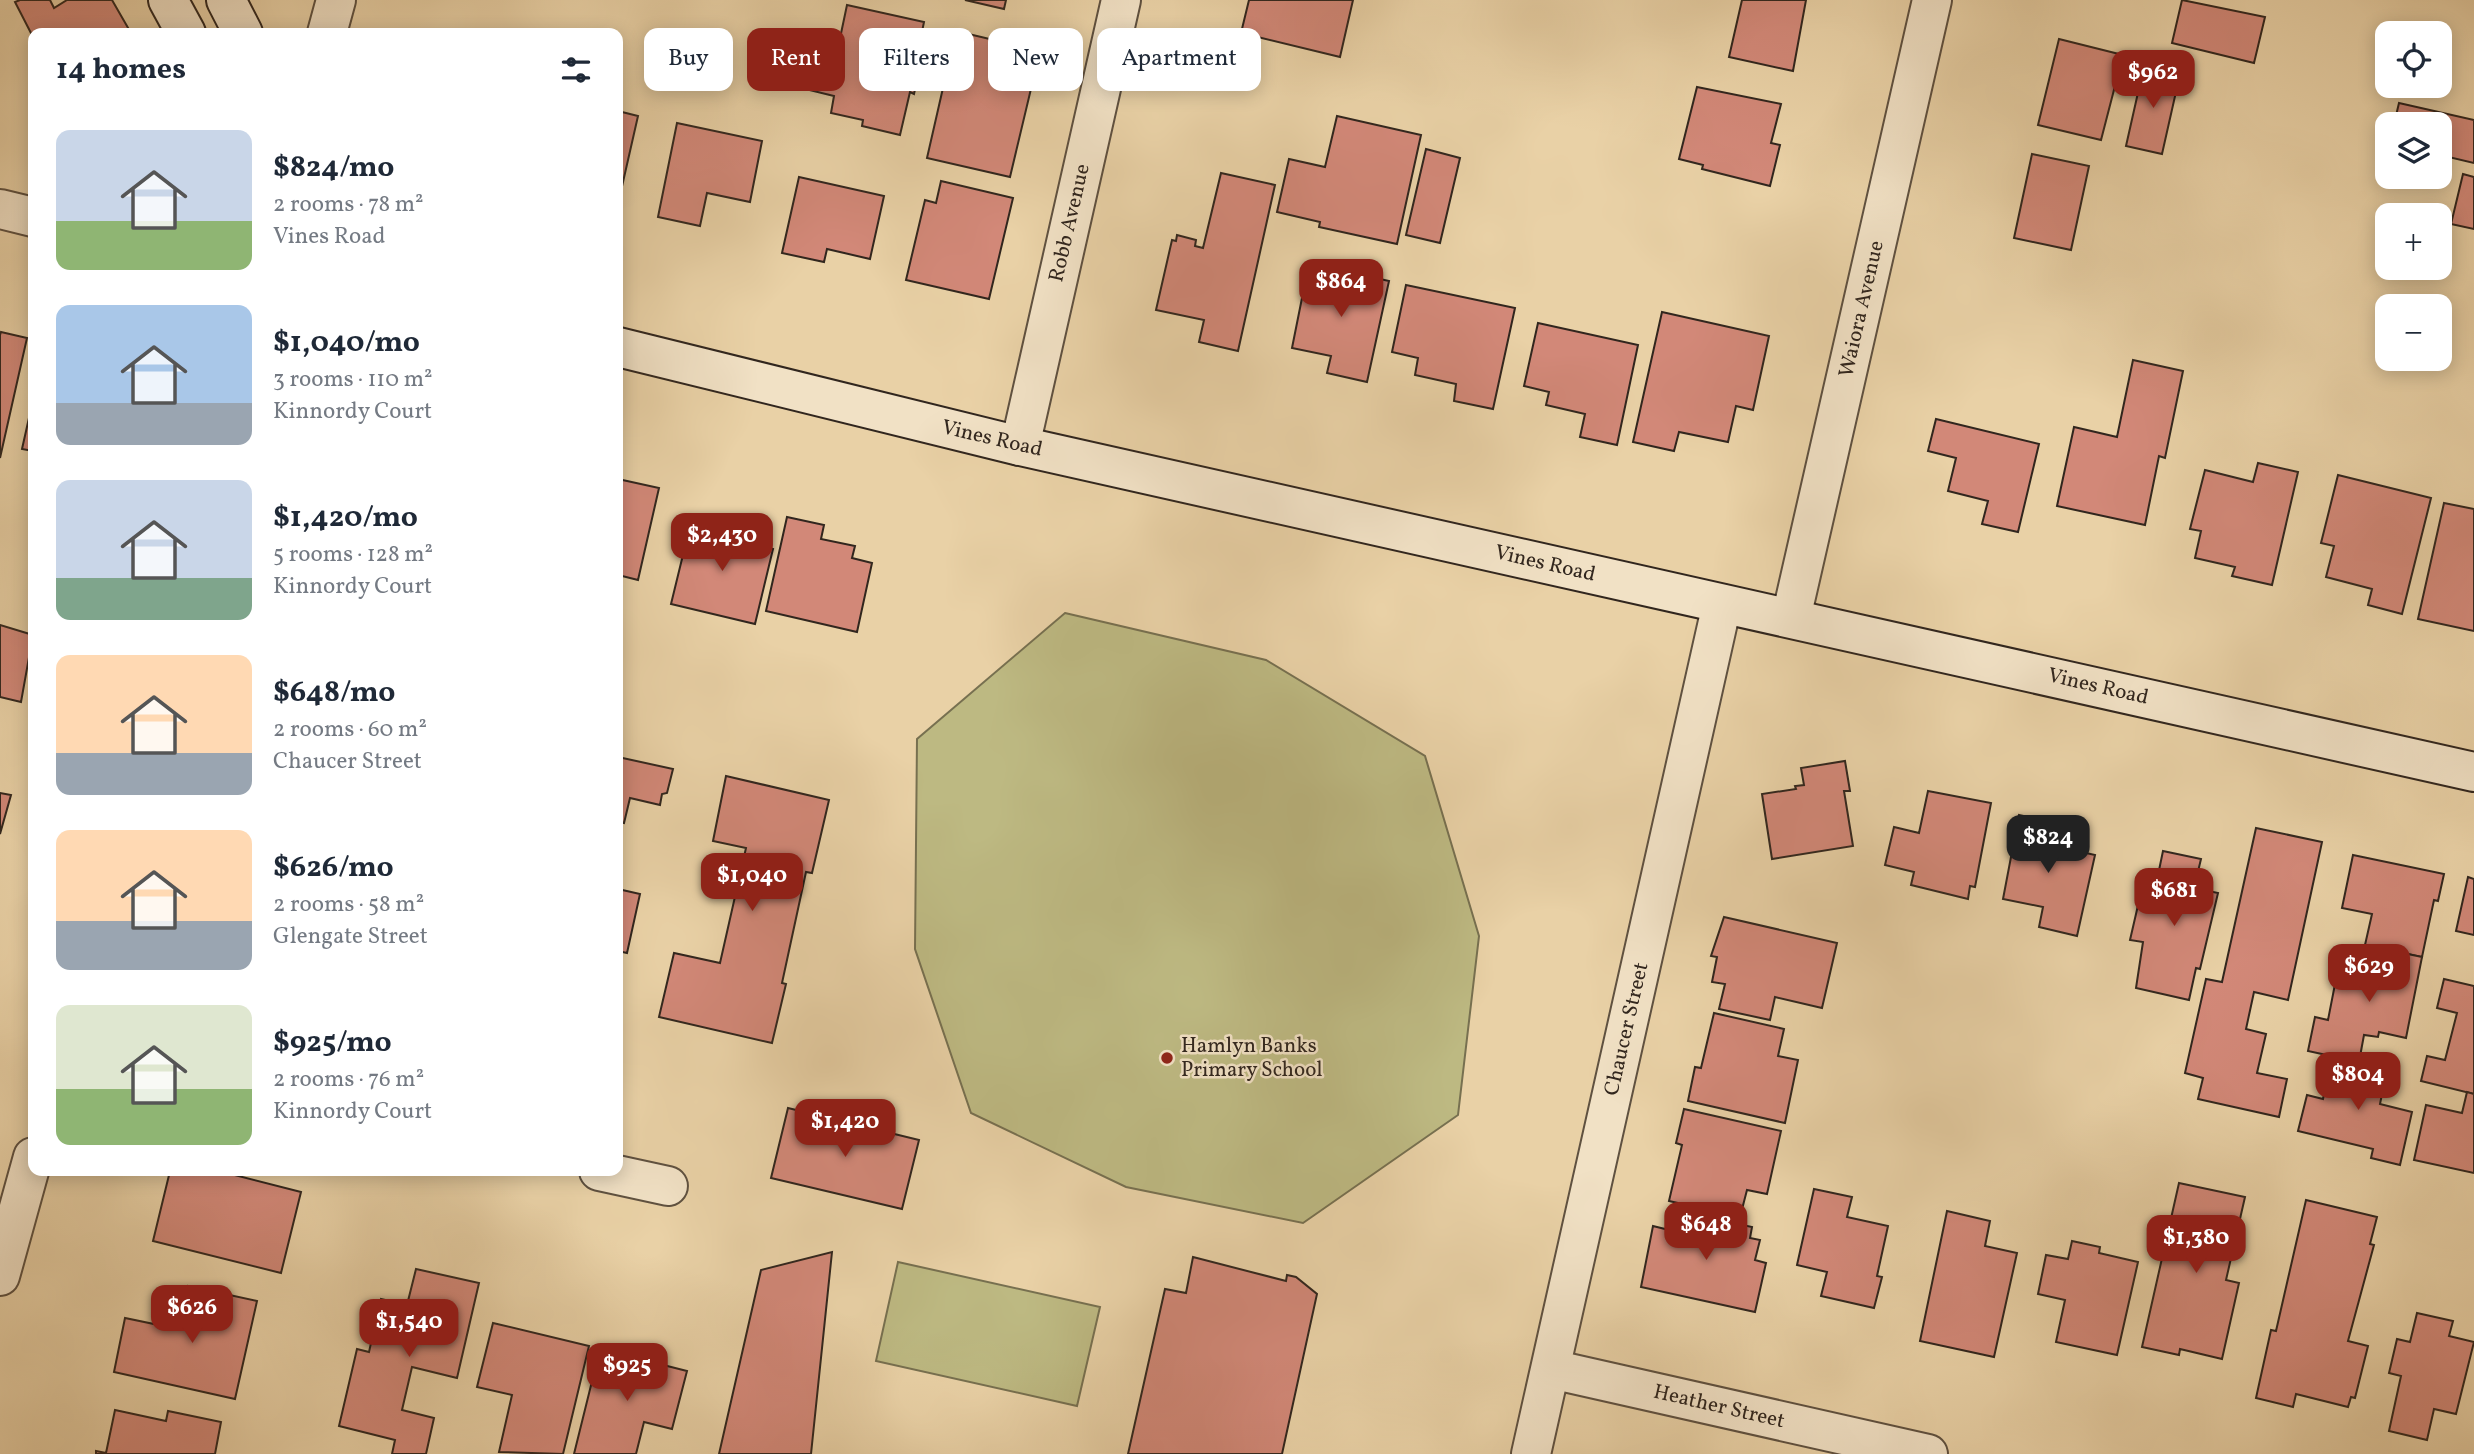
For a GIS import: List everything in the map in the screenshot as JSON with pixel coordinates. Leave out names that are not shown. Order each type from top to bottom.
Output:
[{"type":"street","points":[[167,0],[183,28]]},
{"type":"street","points":[[226,0],[240,28]]},
{"type":"street","points":[[328,28],[336,0]]},
{"type":"street","name":"Robb Avenue","points":[[1020,446],[1121,0]]},
{"type":"street","name":"Waiora Avenue","points":[[1791,618],[1932,0]]},
{"type":"street","points":[[0,209],[28,216]]},
{"type":"street","name":"Vines Road","points":[[623,348],[1020,446],[2474,772]]},
{"type":"street","name":"Chaucer Street","points":[[1531,1454],[1722,604]]},
{"type":"street","points":[[0,1276],[28,1175]]},
{"type":"street","points":[[622,1176],[668,1186]]},
{"type":"street","name":"Heather Street","points":[[1551,1369],[1928,1454]]},
{"type":"shaded area","points":[[1065,613],[1266,660],[1425,756],[1479,936],[1458,1115],[1303,1223],[1126,1187],[971,1113],[915,949],[917,739]]},
{"type":"shaded area","points":[[898,1262],[1100,1307],[1077,1406],[876,1361]]},
{"type":"building","points":[[50,0],[54,8],[67,0],[112,0],[128,28],[28,28],[15,2]]},
{"type":"building","points":[[965,0],[1006,0],[1004,9]]},
{"type":"building","points":[[1249,0],[1353,0],[1340,57],[1261,38],[1261,28],[1242,28]]},
{"type":"building","points":[[1742,0],[1806,0],[1793,71],[1729,57]]},
{"type":"building","points":[[2182,0],[2265,17],[2254,63],[2172,43]]},
{"type":"building","points":[[847,5],[924,22],[923,28],[859,28],[859,91],[915,91],[914,94],[910,92],[900,135],[862,126],[863,120],[831,113],[834,96],[814,91],[845,91],[845,28],[842,28]]},
{"type":"building","points":[[974,35],[988,39],[988,91],[1030,91],[1010,177],[927,158],[942,91],[974,91]]},
{"type":"building","points":[[2059,39],[2123,55],[2101,140],[2038,125]]},
{"type":"building","points":[[2144,66],[2180,74],[2162,154],[2126,146]]},
{"type":"building","points":[[1697,87],[1781,104],[1771,143],[1780,145],[1770,186],[1702,169],[1703,165],[1679,159]]},
{"type":"building","points":[[2399,103],[2439,112],[2397,112]]},
{"type":"building","points":[[623,112],[638,116],[623,182]]},
{"type":"building","points":[[2452,115],[2474,120],[2474,163],[2452,158]]},
{"type":"building","points":[[1337,116],[1421,135],[1397,244],[1319,227],[1320,222],[1277,212],[1289,159],[1325,167]]},
{"type":"building","points":[[677,123],[762,141],[750,202],[707,193],[700,226],[658,217]]},
{"type":"building","points":[[1426,149],[1460,158],[1440,243],[1406,235]]},
{"type":"building","points":[[2032,154],[2089,166],[2071,250],[2014,238]]},
{"type":"building","points":[[1221,173],[1275,185],[1238,351],[1199,342],[1204,320],[1156,310],[1172,240],[1176,241],[1177,235],[1196,240],[1195,246],[1203,248]]},
{"type":"building","points":[[2463,174],[2474,177],[2474,229],[2452,224]]},
{"type":"building","points":[[799,177],[884,196],[870,259],[827,249],[824,262],[782,253]]},
{"type":"building","points":[[941,181],[1013,198],[989,299],[906,280],[925,200],[936,203]]},
{"type":"building","points":[[1309,263],[1389,281],[1367,382],[1327,373],[1331,356],[1292,348]]},
{"type":"building","points":[[1406,285],[1515,308],[1493,409],[1454,401],[1456,384],[1415,375],[1418,358],[1392,352]]},
{"type":"building","points":[[1662,312],[1769,336],[1753,410],[1736,406],[1728,442],[1679,432],[1674,451],[1633,442]]},
{"type":"building","points":[[1538,323],[1638,345],[1617,445],[1580,437],[1585,414],[1546,405],[1549,392],[1524,386]]},
{"type":"building","points":[[1,332],[27,338],[0,458],[0,335]]},
{"type":"building","points":[[2133,360],[2183,371],[2165,458],[2159,456],[2145,525],[2057,506],[2074,427],[2117,437]]},
{"type":"building","points":[[1936,419],[2039,444],[2018,532],[1982,524],[1988,501],[1948,491],[1956,458],[1928,451]]},
{"type":"building","points":[[28,422],[28,450],[22,449]]},
{"type":"building","points":[[2258,463],[2298,472],[2272,585],[2232,576],[2235,567],[2195,558],[2201,531],[2190,529],[2205,470],[2253,482]]},
{"type":"building","points":[[2338,475],[2431,498],[2402,614],[2368,605],[2372,589],[2326,577],[2334,546],[2321,543]]},
{"type":"building","points":[[623,480],[659,488],[638,580],[623,576]]},
{"type":"building","points":[[2444,503],[2474,509],[2474,631],[2418,619]]},
{"type":"building","points":[[787,517],[824,525],[821,539],[855,546],[852,558],[872,563],[857,632],[766,611]]},
{"type":"building","points":[[691,522],[758,537],[756,545],[773,549],[755,624],[671,604]]},
{"type":"building","points":[[0,625],[28,633],[28,663],[21,702],[0,697]]},
{"type":"building","points":[[623,758],[673,769],[667,793],[662,794],[660,805],[630,798],[624,823]]},
{"type":"building","points":[[1845,761],[1850,791],[1844,791],[1853,846],[1772,859],[1762,794],[1796,789],[1795,786],[1804,785],[1801,768]]},
{"type":"building","points":[[726,776],[829,800],[812,873],[806,872],[782,983],[786,984],[772,1043],[659,1017],[674,953],[720,963],[746,848],[713,841]]},
{"type":"building","points":[[1928,791],[1991,803],[1975,887],[1970,886],[1968,899],[1911,885],[1914,872],[1885,865],[1894,827],[1919,833]]},
{"type":"building","points":[[0,793],[11,795],[0,834]]},
{"type":"building","points":[[2019,815],[2060,824],[2055,846],[2095,855],[2077,936],[2039,927],[2043,907],[2003,899]]},
{"type":"building","points":[[2256,828],[2322,842],[2288,1000],[2254,992],[2246,1029],[2266,1034],[2257,1073],[2287,1079],[2279,1117],[2198,1099],[2203,1078],[2185,1073],[2206,979],[2222,982]]},
{"type":"building","points":[[2163,851],[2201,859],[2194,888],[2218,893],[2200,969],[2196,968],[2189,1000],[2136,988],[2143,942],[2130,940],[2139,901],[2152,904]]},
{"type":"building","points":[[2353,855],[2444,874],[2438,901],[2434,900],[2422,957],[2365,945],[2372,914],[2342,908]]},
{"type":"building","points":[[2468,877],[2474,879],[2474,935],[2456,931]]},
{"type":"building","points":[[623,890],[640,894],[627,953],[623,952]]},
{"type":"building","points":[[1724,917],[1837,943],[1822,1008],[1775,997],[1770,1020],[1719,1009],[1725,984],[1712,982],[1717,957],[1711,956]]},
{"type":"building","points":[[2365,945],[2422,957],[2406,1038],[2379,1032],[2378,1037],[2364,1035],[2359,1062],[2308,1051],[2315,1017],[2328,1020],[2336,979],[2356,983]]},
{"type":"building","points":[[2444,979],[2474,986],[2474,1094],[2421,1081],[2427,1056],[2445,1060],[2457,1013],[2437,1008]]},
{"type":"building","points":[[1714,1013],[1784,1029],[1778,1056],[1798,1060],[1785,1123],[1688,1101],[1695,1067],[1701,1068]]},
{"type":"building","points":[[2333,1057],[2387,1069],[2380,1104],[2412,1112],[2400,1165],[2371,1158],[2373,1149],[2298,1131],[2307,1095],[2323,1099]]},
{"type":"building","points":[[2467,1092],[2474,1094],[2474,1173],[2414,1160],[2426,1105],[2462,1113]]},
{"type":"building","points":[[788,1108],[919,1140],[902,1209],[771,1178]]},
{"type":"building","points":[[1684,1109],[1781,1131],[1767,1194],[1747,1190],[1740,1217],[1669,1201],[1682,1145],[1676,1143]]},
{"type":"building","points":[[169,1176],[239,1176],[301,1192],[281,1273],[153,1241]]},
{"type":"building","points":[[2179,1183],[2245,1197],[2226,1280],[2239,1283],[2222,1359],[2180,1349],[2179,1355],[2142,1347]]},
{"type":"building","points":[[1814,1189],[1852,1197],[1847,1217],[1888,1226],[1877,1276],[1882,1277],[1874,1308],[1821,1296],[1827,1272],[1797,1265]]},
{"type":"building","points":[[2306,1200],[2377,1217],[2370,1244],[2374,1245],[2348,1341],[2368,1346],[2355,1398],[2351,1397],[2348,1407],[2296,1394],[2293,1407],[2256,1398],[2271,1330],[2276,1331]]},
{"type":"building","points":[[1947,1211],[1990,1221],[1985,1246],[2017,1253],[1994,1357],[1920,1341]]},
{"type":"building","points":[[1681,1212],[1752,1227],[1750,1238],[1760,1240],[1755,1260],[1766,1263],[1755,1312],[1641,1287],[1653,1226],[1677,1232]]},
{"type":"building","points":[[2072,1241],[2100,1247],[2099,1253],[2138,1262],[2117,1355],[2056,1342],[2065,1300],[2038,1294],[2046,1255],[2068,1259]]},
{"type":"building","points":[[832,1252],[811,1454],[719,1454],[761,1270]]},
{"type":"building","points":[[1193,1257],[1286,1281],[1287,1275],[1296,1277],[1317,1294],[1282,1454],[1128,1454],[1165,1289],[1186,1293]]},
{"type":"building","points":[[416,1269],[479,1283],[457,1378],[412,1367],[402,1410],[434,1418],[426,1454],[392,1454],[395,1440],[339,1426],[357,1349],[369,1352],[381,1299],[407,1305]]},
{"type":"building","points":[[188,1286],[257,1301],[235,1399],[114,1372],[125,1318],[178,1329]]},
{"type":"building","points":[[2417,1313],[2453,1321],[2449,1336],[2474,1342],[2456,1414],[2434,1409],[2427,1440],[2389,1431],[2401,1376],[2389,1373],[2397,1339],[2410,1342]]},
{"type":"building","points":[[493,1323],[589,1346],[563,1454],[499,1452],[512,1395],[477,1387]]},
{"type":"building","points":[[600,1349],[687,1371],[672,1429],[644,1422],[636,1454],[574,1454]]},
{"type":"building","points":[[115,1410],[166,1421],[168,1411],[221,1422],[215,1454],[96,1454],[96,1451],[106,1453]]},
{"type":"place","name":"Hamlyn Banks Primary School","points":[[1167,1058]]}]
